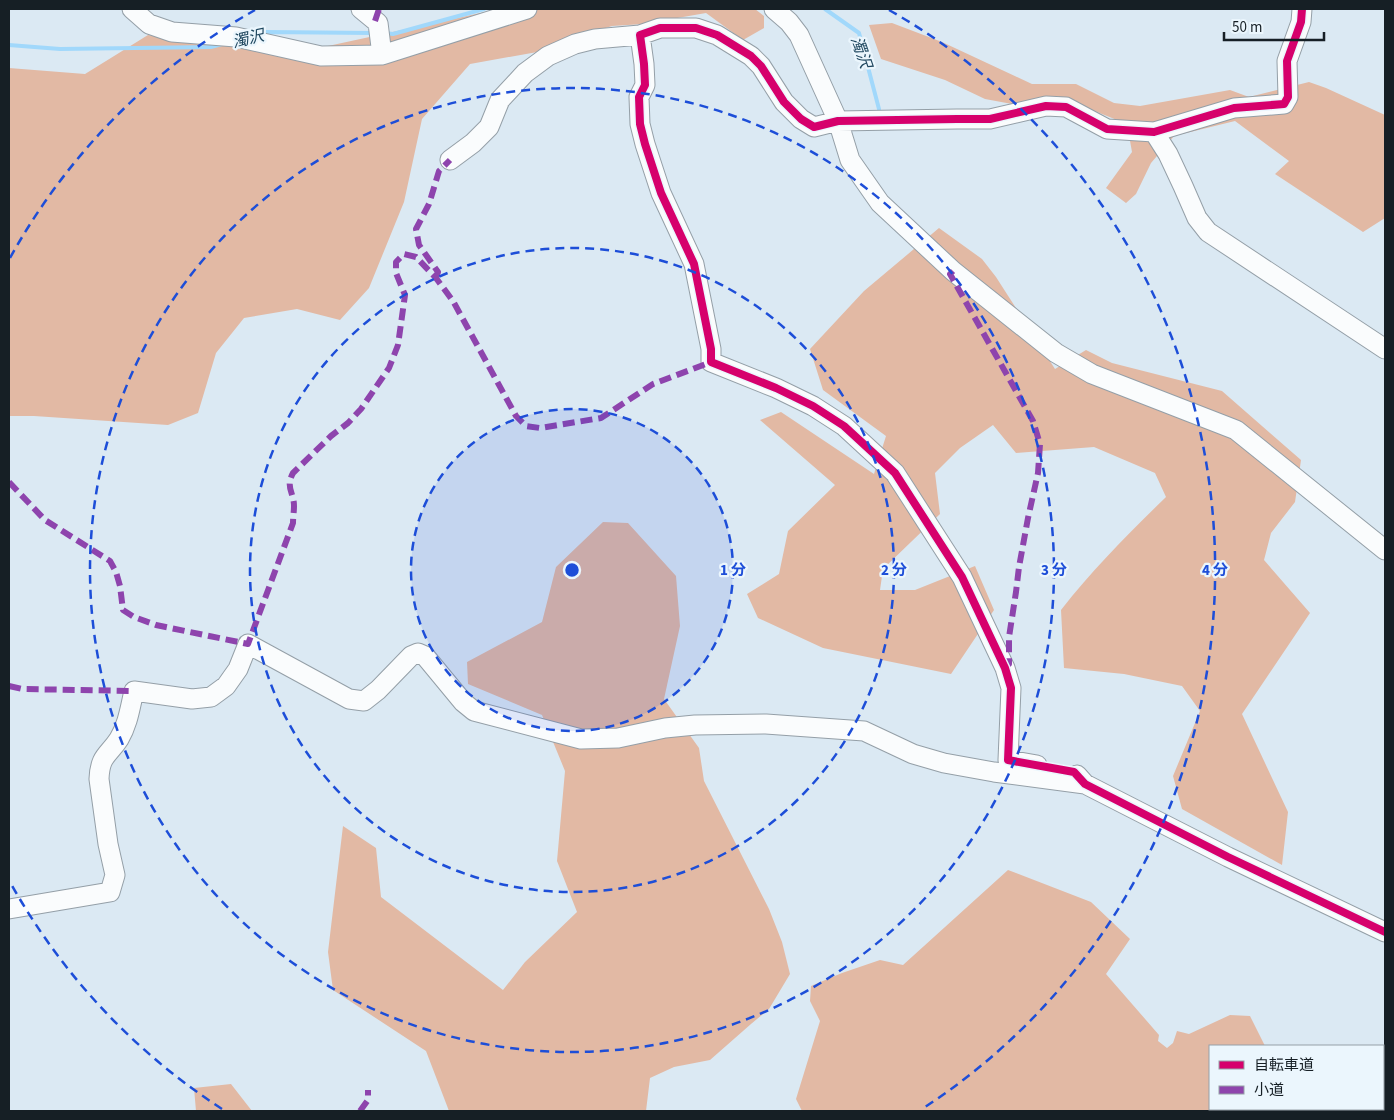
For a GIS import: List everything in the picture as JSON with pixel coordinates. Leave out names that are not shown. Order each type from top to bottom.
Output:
[{"type":"street","points":[[132,9],[149,24],[172,32],[236,37],[321,56],[382,55],[527,9]]},
{"type":"street","points":[[361,9],[378,23],[382,55]]},
{"type":"street","points":[[774,9],[786,16],[799,35],[838,121],[850,160],[880,203],[953,271],[1056,353],[1092,374],[1236,430],[1385,550]]},
{"type":"street","points":[[450,160],[474,143],[489,128],[500,100],[525,73],[548,56],[576,44],[596,39],[640,35],[660,28],[696,28],[717,34],[750,56],[761,66],[784,102],[801,119],[814,127],[838,121],[990,119],[1046,106],[1066,107],[1108,129],[1154,132],[1234,108],[1284,104],[1288,97],[1287,61],[1301,22],[1302,9]]},
{"type":"street","points":[[640,35],[645,85],[639,97],[640,124],[661,193],[694,264],[711,349],[711,362],[776,388],[813,406],[844,426],[895,473],[962,577],[1005,668],[1011,688],[1008,760],[1074,772],[1085,784]]},
{"type":"street","points":[[1154,132],[1172,162],[1197,218],[1208,232],[1385,349]]},
{"type":"street","points":[[9,909],[110,892],[115,876],[108,844],[99,770],[103,758],[118,740],[128,720],[134,691],[192,699],[211,697],[226,686],[238,669],[248,644],[349,699],[364,701],[378,690],[411,656],[418,653],[425,656],[463,702],[474,710],[581,739],[618,738],[665,728],[695,725],[766,724],[864,731],[914,754],[944,763],[994,772],[1085,784],[1228,857],[1385,932]]},
{"type":"shaded area","points":[[499,9],[755,9],[764,16],[764,28],[743,40],[706,13],[643,24],[612,26],[574,38],[554,49],[470,64],[422,119],[404,202],[369,288],[340,320],[297,309],[244,318],[216,353],[198,413],[168,425],[9,416],[9,68],[85,74],[148,35],[291,54]]},
{"type":"shaded area","points":[[892,23],[942,42],[1032,84],[1076,84],[1114,103],[1140,106],[1230,90],[1249,97],[1309,82],[1326,88],[1385,115],[1385,218],[1363,232],[1275,174],[1289,161],[1235,121],[1174,136],[1151,163],[1136,194],[1126,203],[1106,188],[1132,152],[1127,124],[1057,96],[1012,104],[985,99],[945,80],[881,59],[869,25]]},
{"type":"shaded area","points":[[939,228],[982,259],[996,277],[1055,369],[1086,350],[1112,363],[1222,391],[1301,460],[1295,502],[1271,533],[1264,560],[1310,613],[1242,714],[1288,812],[1282,865],[1182,809],[1173,776],[1200,711],[1182,686],[1124,674],[1064,668],[1061,610],[1138,524],[1166,497],[1155,473],[1094,447],[1016,453],[993,425],[960,448],[935,473],[940,514],[883,569],[880,590],[915,590],[975,566],[994,610],[951,674],[823,648],[758,618],[747,594],[779,574],[788,531],[835,485],[760,420],[781,412],[874,474],[886,436],[823,390],[810,349],[864,291]]},
{"type":"shaded area","points":[[603,522],[628,523],[676,576],[680,626],[664,699],[699,748],[704,781],[769,909],[782,942],[790,974],[769,1009],[710,1060],[674,1067],[650,1078],[646,1111],[449,1111],[426,1051],[333,990],[328,952],[343,826],[376,848],[381,897],[503,990],[525,962],[577,912],[557,861],[565,771],[542,715],[468,684],[467,662],[542,622],[556,567]]},
{"type":"shaded area","points":[[1008,870],[1091,902],[1130,939],[1106,974],[1159,1035],[1158,1041],[1167,1048],[1173,1043],[1177,1031],[1189,1034],[1230,1015],[1250,1016],[1264,1045],[1209,1045],[1209,1110],[1304,1111],[802,1111],[796,1099],[820,1021],[810,1001],[811,986],[880,960],[903,965]]},
{"type":"shaded area","points":[[231,1084],[252,1111],[196,1111],[194,1088]]},
{"type":"waterway","name":"濁沢","points":[[385,33],[393,34],[484,9]]},
{"type":"waterway","name":"濁沢","points":[[825,9],[859,33],[879,109]]},
{"type":"waterway","name":"濁沢","points":[[258,34],[265,32],[373,33]]},
{"type":"waterway","name":"濁沢","points":[[9,45],[60,49],[211,47],[222,44]]},
{"type":"marked path","points":[[375,21],[379,9]]},
{"type":"marked path","points":[[436,278],[438,272],[419,245],[416,229],[429,204],[439,171],[450,160]]},
{"type":"marked path","points":[[9,482],[45,520],[110,561],[120,586],[123,610],[134,617],[156,625],[248,644],[293,523],[294,501],[290,490],[293,473],[361,409],[389,368],[398,345],[405,295],[396,273],[396,262],[404,254],[416,257],[436,278],[453,301],[516,416],[526,426],[540,428],[601,418],[653,384],[711,362]]},
{"type":"marked path","points":[[953,271],[950,274],[1033,421],[1040,444],[1038,473],[1019,567],[1009,637],[1009,664],[1005,668]]},
{"type":"marked path","points":[[9,686],[22,689],[134,691]]},
{"type":"marked path","points":[[360,1111],[368,1100],[368,1090]]},
{"type":"cycle path","points":[[1302,9],[1301,22],[1287,61],[1288,97],[1284,104],[1234,108],[1154,132],[1107,129],[1066,107],[1046,106],[990,119],[838,121],[814,127],[801,119],[784,102],[761,66],[751,56],[717,35],[696,28],[660,28],[640,35],[645,85],[639,97],[640,124],[661,193],[694,264],[711,349],[711,362],[776,388],[813,406],[844,426],[895,473],[962,577],[1005,668],[1011,688],[1008,760],[1074,772],[1085,784],[1228,857],[1385,932]]}]
